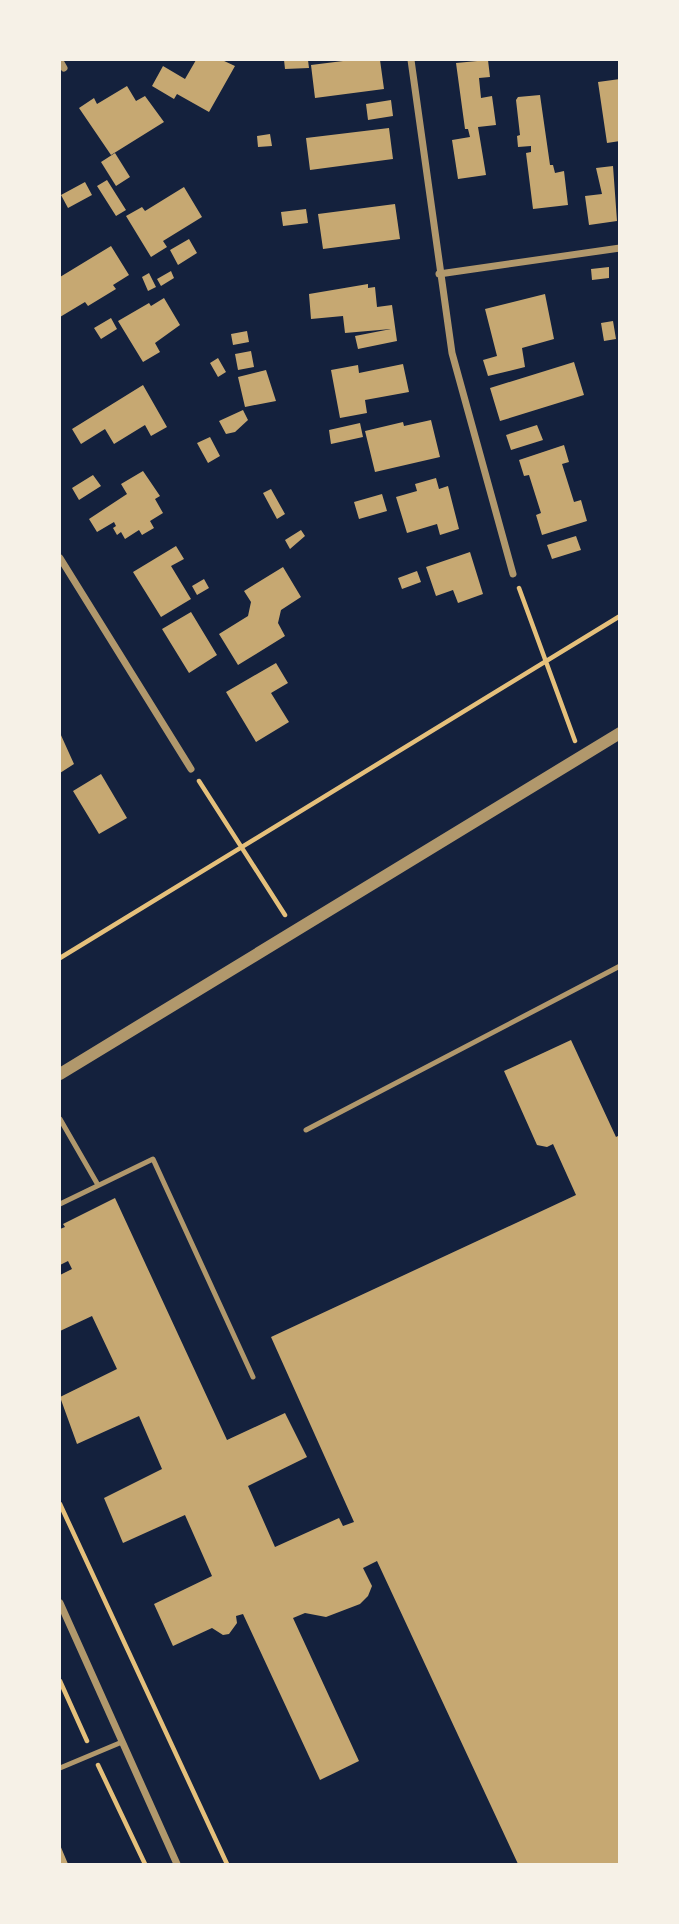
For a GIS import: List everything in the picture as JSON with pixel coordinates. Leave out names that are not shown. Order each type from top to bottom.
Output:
[{"type":"street","points":[[411,60],[452,354],[513,574]]},
{"type":"street","points":[[439,274],[620,248]]},
{"type":"street","points":[[60,558],[191,769]]},
{"type":"street","points":[[60,1074],[620,733]]},
{"type":"street","points":[[60,1603],[177,1864]]},
{"type":"lane","points":[[306,1129],[620,967]]},
{"type":"lane","points":[[60,1119],[98,1185]]},
{"type":"lane","points":[[60,1204],[153,1159],[253,1377]]},
{"type":"lane","points":[[60,1768],[122,1742]]},
{"type":"path","points":[[513,574],[580,757]]},
{"type":"path","points":[[60,958],[620,616]]},
{"type":"path","points":[[191,769],[295,929]]},
{"type":"path","points":[[60,1504],[227,1864]]},
{"type":"path","points":[[60,1681],[145,1864]]},
{"type":"building","points":[[196,60],[222,60],[235,66],[209,112],[177,94],[174,99],[152,86],[163,66],[185,79]]},
{"type":"building","points":[[284,60],[308,60],[309,68],[285,69]]},
{"type":"building","points":[[380,60],[384,89],[315,98],[311,65]]},
{"type":"building","points":[[488,60],[490,77],[479,78],[481,98],[492,96],[496,125],[478,127],[486,175],[458,179],[452,140],[470,137],[468,129],[465,129],[456,63]]},
{"type":"building","points":[[620,79],[620,141],[607,143],[598,82]]},
{"type":"building","points":[[127,86],[136,101],[145,96],[164,122],[111,155],[79,108],[94,98],[97,104]]},
{"type":"building","points":[[540,95],[550,165],[553,165],[555,173],[564,171],[568,205],[533,209],[526,153],[531,152],[531,146],[518,147],[517,136],[520,135],[516,100],[518,97]]},
{"type":"building","points":[[391,100],[393,116],[368,120],[366,104]]},
{"type":"building","points":[[389,128],[393,159],[310,170],[306,138]]},
{"type":"building","points":[[270,134],[272,146],[258,147],[257,136]]},
{"type":"building","points":[[115,153],[130,177],[116,186],[101,162]]},
{"type":"building","points":[[613,166],[617,221],[589,225],[585,196],[602,194],[596,168]]},
{"type":"building","points":[[107,180],[126,210],[116,216],[97,186]]},
{"type":"building","points":[[85,182],[92,195],[68,208],[61,195]]},
{"type":"building","points":[[184,187],[202,217],[163,241],[167,247],[151,257],[126,216],[142,207],[145,211]]},
{"type":"building","points":[[395,204],[400,239],[323,249],[318,214]]},
{"type":"building","points":[[306,209],[308,223],[283,226],[281,212]]},
{"type":"building","points":[[189,239],[197,253],[178,265],[170,250]]},
{"type":"building","points":[[111,246],[129,275],[113,285],[116,289],[88,306],[85,302],[60,317],[60,277]]},
{"type":"building","points":[[609,267],[609,278],[592,280],[591,269]]},
{"type":"building","points":[[171,271],[174,278],[161,286],[157,279]]},
{"type":"building","points":[[149,273],[156,287],[148,291],[142,277]]},
{"type":"building","points":[[368,284],[368,288],[375,287],[377,307],[392,305],[397,341],[358,349],[355,336],[391,329],[345,333],[343,316],[311,319],[309,294]]},
{"type":"building","points":[[545,294],[554,339],[522,348],[525,367],[488,376],[483,360],[497,356],[485,309]]},
{"type":"building","points":[[164,298],[180,325],[155,343],[160,352],[143,362],[118,321],[149,303],[151,306]]},
{"type":"building","points":[[111,318],[117,329],[101,339],[94,328]]},
{"type":"building","points":[[613,321],[616,339],[604,341],[601,323]]},
{"type":"building","points":[[247,331],[249,342],[233,345],[231,334]]},
{"type":"building","points":[[251,351],[254,367],[238,370],[235,354]]},
{"type":"building","points":[[218,358],[226,372],[218,377],[210,363]]},
{"type":"building","points":[[574,362],[584,395],[500,421],[490,388]]},
{"type":"building","points":[[403,364],[409,392],[365,400],[367,413],[340,418],[331,370],[358,365],[359,373]]},
{"type":"building","points":[[266,370],[276,401],[245,407],[238,377]]},
{"type":"building","points":[[143,385],[167,427],[151,436],[145,425],[114,444],[105,429],[81,444],[72,429]]},
{"type":"building","points":[[243,410],[248,420],[235,432],[226,434],[219,421]]},
{"type":"building","points":[[431,420],[440,457],[375,472],[365,431],[403,422],[404,426]]},
{"type":"building","points":[[360,423],[363,437],[331,444],[329,430]]},
{"type":"building","points":[[537,425],[543,440],[511,450],[506,435]]},
{"type":"building","points":[[210,437],[220,456],[208,463],[197,443]]},
{"type":"building","points":[[564,445],[569,462],[562,464],[574,502],[581,500],[587,521],[542,535],[536,515],[541,513],[529,475],[524,476],[519,460]]},
{"type":"building","points":[[143,471],[160,496],[155,499],[163,513],[150,521],[154,528],[142,535],[139,530],[125,539],[121,532],[117,535],[113,528],[116,526],[114,522],[97,532],[89,519],[127,494],[121,484]]},
{"type":"building","points":[[93,475],[101,486],[79,500],[72,488]]},
{"type":"building","points":[[436,478],[439,489],[448,486],[459,529],[440,535],[437,524],[407,533],[396,497],[417,491],[415,484]]},
{"type":"building","points":[[271,489],[285,514],[277,519],[263,493]]},
{"type":"building","points":[[382,494],[387,511],[359,519],[354,502]]},
{"type":"building","points":[[301,530],[305,536],[290,549],[285,540]]},
{"type":"building","points":[[576,536],[581,550],[552,559],[547,545]]},
{"type":"building","points":[[176,546],[184,559],[171,566],[191,599],[161,617],[133,572]]},
{"type":"building","points":[[470,552],[483,594],[458,603],[453,590],[436,596],[426,567]]},
{"type":"building","points":[[283,567],[301,597],[281,610],[278,623],[285,636],[238,665],[219,634],[248,616],[251,602],[244,591]]},
{"type":"building","points":[[417,571],[421,582],[402,589],[398,578]]},
{"type":"building","points":[[204,579],[209,588],[197,595],[192,586]]},
{"type":"building","points":[[191,612],[217,655],[189,673],[162,629]]},
{"type":"building","points":[[276,663],[288,683],[271,693],[289,722],[256,742],[226,692]]},
{"type":"building","points":[[60,733],[74,764],[60,773]]},
{"type":"building","points":[[101,774],[127,818],[99,834],[73,791]]},
{"type":"building","points":[[571,1040],[616,1137],[620,1135],[620,1864],[518,1864],[377,1561],[363,1568],[372,1586],[368,1596],[360,1604],[326,1617],[305,1613],[293,1618],[359,1761],[320,1780],[243,1614],[236,1616],[237,1623],[229,1634],[223,1635],[212,1628],[173,1646],[154,1604],[212,1576],[185,1515],[123,1543],[104,1498],[162,1469],[139,1416],[77,1444],[60,1397],[117,1369],[92,1316],[60,1331],[60,1275],[72,1269],[68,1261],[60,1265],[60,1229],[65,1227],[63,1224],[115,1198],[227,1440],[285,1413],[307,1457],[248,1486],[275,1547],[339,1518],[343,1526],[354,1522],[271,1337],[576,1195],[553,1144],[547,1147],[537,1145],[504,1071]]},
{"type":"building","points":[[60,1845],[68,1864],[60,1864]]}]
